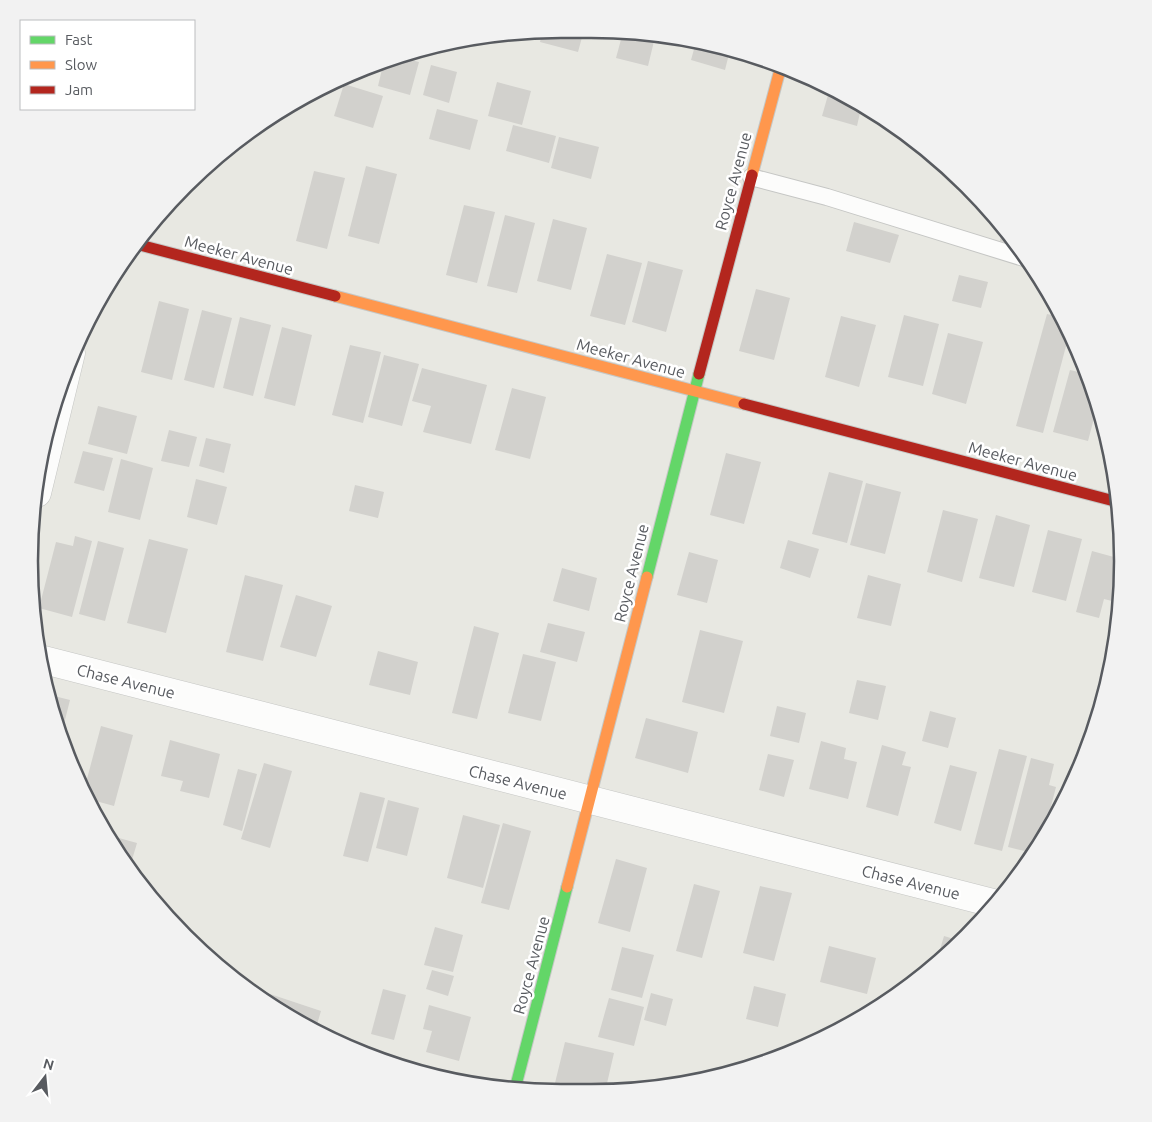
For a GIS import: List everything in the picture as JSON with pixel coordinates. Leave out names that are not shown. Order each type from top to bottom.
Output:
[{"type":"street","name":"Royce Avenue","points":[[517,1082],[694,392],[779,73]]},
{"type":"street","name":"Meeker Avenue","points":[[143,246],[1111,500]]},
{"type":"street","name":"Chase Avenue","points":[[48,661],[988,902]]},
{"type":"lane","points":[[751,177],[827,197],[1015,254]]},
{"type":"building","points":[[582,38],[578,52],[540,42],[541,39]]},
{"type":"building","points":[[621,39],[654,42],[648,66],[616,58]]},
{"type":"building","points":[[694,48],[729,56],[725,70],[691,60]]},
{"type":"building","points":[[410,60],[419,62],[410,95],[378,86],[382,69]]},
{"type":"building","points":[[431,65],[457,72],[449,103],[423,95]]},
{"type":"building","points":[[497,82],[531,91],[522,125],[488,116]]},
{"type":"building","points":[[345,84],[383,96],[373,128],[334,116]]},
{"type":"building","points":[[828,94],[860,112],[857,126],[822,116]]},
{"type":"building","points":[[437,109],[478,120],[470,150],[429,139]]},
{"type":"building","points":[[513,125],[556,136],[549,163],[506,151]]},
{"type":"building","points":[[559,137],[599,147],[591,179],[551,168]]},
{"type":"building","points":[[366,166],[397,174],[379,244],[348,236]]},
{"type":"building","points":[[314,171],[345,178],[327,249],[296,241]]},
{"type":"building","points":[[464,205],[495,212],[477,283],[446,275]]},
{"type":"building","points":[[505,215],[535,223],[517,293],[487,286]]},
{"type":"building","points":[[553,219],[587,228],[571,290],[537,281]]},
{"type":"building","points":[[854,222],[899,235],[890,263],[846,251]]},
{"type":"building","points":[[1001,236],[1007,243],[1000,241]]},
{"type":"building","points":[[607,254],[642,263],[625,325],[590,316]]},
{"type":"building","points":[[648,261],[683,270],[666,332],[632,322]]},
{"type":"building","points":[[959,275],[988,282],[981,308],[952,301]]},
{"type":"building","points":[[756,289],[790,298],[774,360],[739,351]]},
{"type":"building","points":[[159,301],[189,309],[172,380],[141,372]]},
{"type":"building","points":[[202,310],[232,318],[214,388],[184,380]]},
{"type":"building","points":[[1047,314],[1053,315],[1067,343],[1043,433],[1016,426]]},
{"type":"building","points":[[904,315],[939,324],[923,386],[888,377]]},
{"type":"building","points":[[841,316],[876,325],[859,387],[825,377]]},
{"type":"building","points":[[240,317],[271,325],[253,396],[223,388]]},
{"type":"building","points":[[282,327],[312,335],[295,406],[264,398]]},
{"type":"building","points":[[948,333],[983,342],[966,404],[932,394]]},
{"type":"building","points":[[350,345],[381,352],[363,423],[332,415]]},
{"type":"building","points":[[384,355],[419,364],[402,426],[368,417]]},
{"type":"building","points":[[422,368],[487,385],[471,444],[423,432],[431,406],[412,401]]},
{"type":"building","points":[[1070,370],[1079,372],[1094,417],[1088,441],[1053,432]]},
{"type":"building","points":[[512,388],[546,397],[530,459],[495,450]]},
{"type":"building","points":[[98,406],[137,416],[127,454],[88,444]]},
{"type":"building","points":[[169,430],[197,437],[189,467],[161,461]]},
{"type":"building","points":[[206,438],[231,444],[224,473],[199,466]]},
{"type":"building","points":[[83,451],[113,458],[104,491],[74,483]]},
{"type":"building","points":[[726,453],[761,462],[744,524],[710,515]]},
{"type":"building","points":[[121,459],[153,468],[140,520],[108,512]]},
{"type":"building","points":[[829,472],[863,481],[847,543],[812,534]]},
{"type":"building","points":[[196,479],[227,487],[217,525],[187,517]]},
{"type":"building","points":[[866,483],[901,492],[885,554],[850,545]]},
{"type":"building","points":[[355,485],[384,492],[378,518],[349,511]]},
{"type":"building","points":[[943,510],[978,519],[962,582],[927,572]]},
{"type":"building","points":[[996,515],[1030,525],[1014,587],[979,578]]},
{"type":"building","points":[[1048,530],[1082,539],[1066,601],[1032,592]]},
{"type":"building","points":[[75,536],[92,541],[72,617],[40,608],[40,605],[56,542],[73,546]]},
{"type":"building","points":[[149,539],[188,549],[166,633],[127,623]]},
{"type":"building","points":[[788,540],[819,549],[810,578],[780,568]]},
{"type":"building","points":[[98,541],[124,548],[105,621],[79,614]]},
{"type":"building","points":[[1092,551],[1114,557],[1112,601],[1104,599],[1099,618],[1076,612]]},
{"type":"building","points":[[689,552],[718,560],[707,603],[677,595]]},
{"type":"building","points":[[562,568],[597,578],[589,611],[553,601]]},
{"type":"building","points":[[245,575],[283,585],[263,661],[226,652]]},
{"type":"building","points":[[868,575],[901,584],[891,626],[857,618]]},
{"type":"building","points":[[296,595],[332,606],[316,657],[280,647]]},
{"type":"building","points":[[548,623],[585,632],[577,662],[540,652]]},
{"type":"building","points":[[474,626],[499,633],[477,719],[452,713]]},
{"type":"building","points":[[700,630],[743,641],[724,713],[682,702]]},
{"type":"building","points":[[378,651],[418,662],[410,695],[369,685]]},
{"type":"building","points":[[523,654],[556,662],[541,721],[508,713]]},
{"type":"building","points":[[857,680],[886,686],[878,720],[849,713]]},
{"type":"building","points":[[55,696],[70,700],[64,725]]},
{"type":"building","points":[[777,706],[806,713],[799,743],[770,736]]},
{"type":"building","points":[[930,711],[956,718],[948,748],[922,741]]},
{"type":"building","points":[[646,718],[698,732],[688,773],[635,758]]},
{"type":"building","points":[[101,726],[133,735],[114,806],[95,801],[86,782]]},
{"type":"building","points":[[170,740],[220,754],[209,798],[180,791],[183,781],[161,776]]},
{"type":"building","points":[[821,741],[846,748],[844,759],[857,762],[848,799],[809,789]]},
{"type":"building","points":[[882,745],[906,752],[902,765],[911,767],[898,816],[866,807]]},
{"type":"building","points":[[999,749],[1027,756],[1002,851],[974,844]]},
{"type":"building","points":[[768,754],[794,760],[784,797],[759,790]]},
{"type":"building","points":[[1031,758],[1054,764],[1049,785],[1056,787],[1049,814],[1026,851],[1008,847]]},
{"type":"building","points":[[264,763],[292,771],[270,848],[241,839]]},
{"type":"building","points":[[950,765],[977,772],[961,831],[934,823]]},
{"type":"building","points":[[238,769],[257,774],[242,831],[223,825]]},
{"type":"building","points":[[360,792],[385,798],[368,862],[343,856]]},
{"type":"building","points":[[388,800],[419,808],[407,856],[376,848]]},
{"type":"building","points":[[463,815],[500,825],[483,888],[447,878]]},
{"type":"building","points":[[503,823],[531,831],[509,910],[481,903]]},
{"type":"building","points":[[117,837],[137,843],[132,860]]},
{"type":"building","points":[[616,859],[647,868],[630,932],[598,923]]},
{"type":"building","points":[[694,884],[720,891],[702,958],[676,951]]},
{"type":"building","points":[[760,886],[792,893],[774,961],[743,953]]},
{"type":"building","points":[[435,927],[463,935],[453,972],[424,965]]},
{"type":"building","points":[[944,936],[953,939],[939,952]]},
{"type":"building","points":[[829,946],[876,958],[867,994],[820,982]]},
{"type":"building","points":[[622,947],[654,955],[642,998],[611,990]]},
{"type":"building","points":[[432,970],[454,976],[448,996],[426,989]]},
{"type":"building","points":[[754,986],[786,994],[778,1027],[746,1019]]},
{"type":"building","points":[[383,989],[406,995],[394,1040],[371,1034]]},
{"type":"building","points":[[651,993],[673,999],[666,1026],[644,1020]]},
{"type":"building","points":[[270,994],[321,1011],[317,1024],[299,1014],[269,996]]},
{"type":"building","points":[[609,998],[644,1007],[634,1046],[598,1037]]},
{"type":"building","points":[[429,1005],[471,1017],[459,1061],[426,1052],[432,1031],[423,1029]]},
{"type":"building","points":[[565,1042],[614,1053],[607,1084],[555,1083]]},
{"type":"traffic: fast","points":[[647,577],[699,374]]},
{"type":"traffic: fast","points":[[517,1082],[567,887]]},
{"type":"traffic: slow","points":[[752,175],[779,73]]},
{"type":"traffic: slow","points":[[335,296],[744,404]]},
{"type":"traffic: slow","points":[[567,887],[647,577]]},
{"type":"traffic: jam","points":[[699,374],[752,175]]},
{"type":"traffic: jam","points":[[143,246],[335,296]]},
{"type":"traffic: jam","points":[[744,404],[1111,500]]}]
